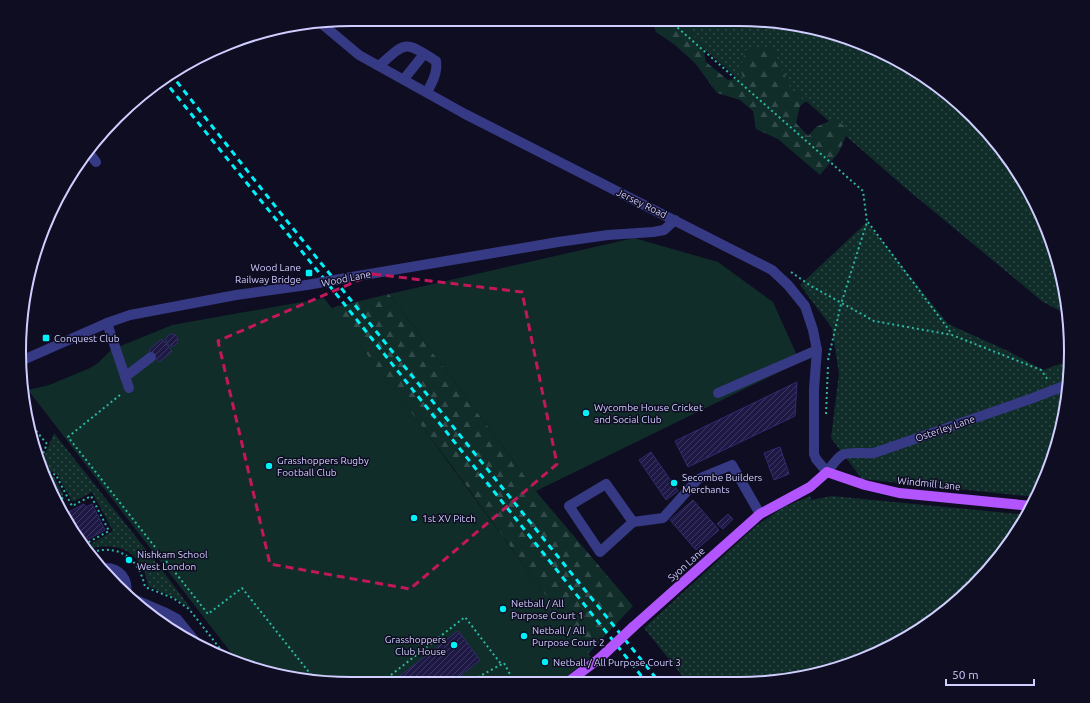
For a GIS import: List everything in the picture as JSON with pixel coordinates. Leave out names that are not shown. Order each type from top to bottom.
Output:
[{"type":"main road","name":"Windmill Lane","points":[[827,472],[865,485],[899,492],[1025,505]]},
{"type":"main road","name":"Syon Lane","points":[[575,677],[600,658],[760,514],[810,487],[827,472]]},
{"type":"street","name":"Jersey Road","points":[[326,27],[359,55],[404,80],[534,149],[772,270],[788,285],[805,306],[813,330],[816,350],[814,389],[814,454],[816,459],[827,472]]},
{"type":"street","points":[[379,66],[402,47],[409,46],[424,54],[436,61],[437,66],[434,79],[427,92]]},
{"type":"street","points":[[404,80],[424,54]]},
{"type":"street","points":[[91,156],[96,162]]},
{"type":"street","name":"Wood Lane","points":[[26,359],[107,323],[130,315],[558,242],[608,235],[653,232],[664,230],[675,220]]},
{"type":"street","points":[[107,323],[129,388]]},
{"type":"street","points":[[718,393],[816,350]]},
{"type":"street","points":[[125,378],[150,357]]},
{"type":"street","name":"Osterley Lane","points":[[827,472],[842,455],[848,453],[874,453],[1062,387]]},
{"type":"street","points":[[633,522],[606,484],[569,506],[600,552],[633,522],[663,518],[698,479],[732,465],[760,514]]},
{"type":"street","points":[[109,568],[113,568],[123,576],[126,586]]},
{"type":"street","points":[[147,605],[177,619],[188,632]]},
{"type":"path","points":[[676,26],[863,191],[867,222],[841,304],[828,359],[826,417]]},
{"type":"path","points":[[867,222],[952,335]]},
{"type":"path","points":[[772,270],[791,272],[841,304],[874,321],[952,335],[1041,370],[1053,390]]},
{"type":"path","points":[[129,388],[68,437],[208,614],[242,588],[311,674]]},
{"type":"path","points":[[36,430],[47,444],[43,455]]},
{"type":"path","points":[[50,472],[56,475],[72,506],[91,496],[109,531],[88,542]]},
{"type":"path","points":[[62,499],[66,496]]},
{"type":"path","points":[[94,551],[114,550],[126,555],[136,564],[142,575],[145,587],[173,598],[189,609],[220,649]]},
{"type":"path","points":[[388,677],[465,616],[501,664],[504,663],[511,677]]},
{"type":"path","points":[[478,677],[501,664]]},
{"type":"highlighted area","points":[[373,274],[522,292],[557,464],[410,589],[270,564],[218,341]]},
{"type":"green space","points":[[654,26],[686,26],[688,31],[702,41],[706,62],[728,80],[743,78],[740,67],[746,50],[772,46],[792,91],[803,93],[796,123],[808,136],[816,127],[834,119],[849,129],[839,152],[820,175],[778,139],[756,129],[753,111],[740,100],[717,93],[695,63],[675,45],[656,32]]},
{"type":"green space","points":[[679,26],[760,27],[802,32],[823,37],[843,43],[882,60],[901,70],[937,93],[969,121],[997,153],[1020,189],[1047,247],[1058,288],[1061,311],[1043,302],[902,185],[806,101],[784,120]]},
{"type":"green space","points":[[867,222],[948,324],[1008,351],[1043,370],[1063,363],[1058,415],[1053,436],[1047,456],[1029,496],[862,479],[831,438],[839,374],[832,328],[800,285]]},
{"type":"green space","name":"Wycombe House Cricket and Social Club","points":[[634,238],[718,262],[773,302],[800,362],[536,491],[389,294]]},
{"type":"green space","points":[[389,294],[539,495],[633,606],[588,654],[452,466],[331,308]]},
{"type":"green space","name":"Grasshoppers Rugby Football Club","points":[[324,298],[421,425],[591,657],[565,677],[352,677],[288,671],[247,660],[232,654],[29,391],[49,385],[90,368],[98,363],[111,350],[172,325]]},
{"type":"green space","points":[[54,433],[192,610],[175,598],[148,586],[146,575],[141,565],[136,558],[128,552],[111,546],[92,549],[89,545],[113,531],[92,492],[75,501],[72,501],[57,474],[49,470],[44,458]]},
{"type":"green space","points":[[51,475],[54,477],[63,496],[61,497]]},
{"type":"green space","points":[[810,496],[811,500],[832,496],[1020,514],[997,550],[969,582],[937,610],[901,633],[882,643],[843,660],[802,671],[760,676],[683,677],[644,628],[756,526],[782,508]]},
{"type":"building","points":[[172,334],[176,336],[178,340],[176,344],[172,346],[168,344],[166,340],[168,336]]},
{"type":"building","points":[[162,339],[172,351],[159,362],[149,350]]},
{"type":"building","points":[[797,382],[795,416],[688,467],[675,441]]},
{"type":"building","points":[[780,447],[789,474],[774,480],[764,453]]},
{"type":"building","points":[[651,452],[678,491],[666,500],[639,460]]},
{"type":"building","points":[[693,500],[719,530],[696,550],[670,520]]},
{"type":"building","points":[[84,504],[86,507],[92,504],[105,530],[86,540],[69,512]]},
{"type":"building","points":[[728,514],[733,519],[723,529],[717,524]]},
{"type":"building","name":"Grasshoppers Club House","points":[[458,631],[480,660],[458,677],[400,676]]},
{"type":"railway","points":[[175,79],[283,216],[655,677]]},
{"type":"railway","points":[[167,84],[642,677]]},
{"type":"place","name":"Wood Lane Railway Bridge","points":[[309,273]]},
{"type":"place","name":"Conquest Club","points":[[46,338]]},
{"type":"place","name":"Wycombe House Cricket and Social Club","points":[[586,413]]},
{"type":"place","name":"Grasshoppers Rugby Football Club","points":[[269,466]]},
{"type":"place","name":"Secombe Builders Merchants","points":[[674,483]]},
{"type":"place","name":"1st XV Pitch","points":[[414,518]]},
{"type":"place","name":"Nishkam School West London","points":[[129,560]]},
{"type":"place","name":"Netball / All Purpose Court 1","points":[[503,609]]},
{"type":"place","name":"Netball / All Purpose Court 2","points":[[524,636]]},
{"type":"place","name":"Grasshoppers Club House","points":[[454,645]]},
{"type":"place","name":"Netball / All Purpose Court 3","points":[[545,662]]}]
